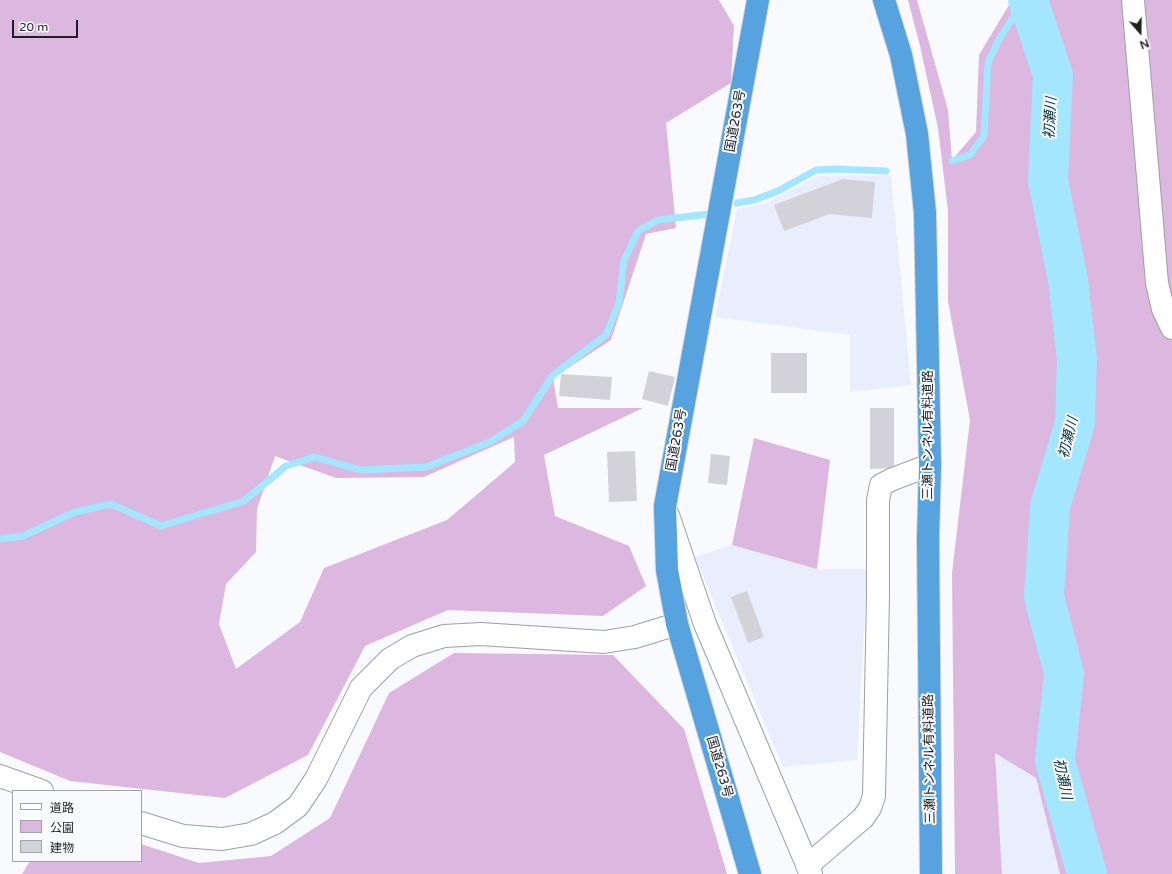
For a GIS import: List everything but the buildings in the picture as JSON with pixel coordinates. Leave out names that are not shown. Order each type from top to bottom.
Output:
[{"type":"highway","name":"国道263号","points":[[750,874],[677,624],[667,570],[664,506],[758,0]]},
{"type":"highway","name":"三瀬トンネル有料道路","points":[[884,0],[901,55],[917,134],[925,213],[930,466],[928,540],[931,874]]},
{"type":"street","points":[[1133,0],[1157,283],[1163,309],[1172,328]]},
{"type":"street","points":[[664,506],[705,624],[809,870],[863,818],[870,808],[874,796],[878,604],[878,500],[881,485],[893,479],[930,466]]},
{"type":"street","points":[[142,823],[183,836],[222,839],[251,834],[275,823],[298,806],[316,779],[361,688],[390,659],[412,646],[444,636],[481,634],[604,642],[635,637],[677,624]]},
{"type":"street","points":[[0,776],[39,790]]},
{"type":"shaded area","points":[[891,175],[911,385],[850,392],[850,335],[715,317],[737,209],[764,204],[818,176]]},
{"type":"shaded area","points":[[732,545],[817,569],[867,569],[857,760],[783,767],[695,557]]},
{"type":"shaded area","points":[[995,752],[1036,778],[1060,874],[1002,874]]},
{"type":"green space","points":[[0,0],[719,0],[734,26],[731,83],[666,123],[676,228],[646,234],[611,340],[553,378],[558,408],[643,408],[544,455],[555,516],[629,546],[646,586],[603,616],[448,610],[365,646],[308,755],[225,798],[70,781],[0,752]],"holes":[[[514,437],[515,462],[447,520],[324,568],[300,622],[236,669],[219,624],[226,584],[256,552],[257,509],[275,456],[336,478],[424,477]]]},
{"type":"green space","points":[[908,0],[917,0],[948,110],[952,160],[976,132],[979,55],[1012,0],[1172,0],[1172,874],[1060,874],[1036,778],[995,753],[1002,874],[955,874],[952,573],[970,420],[948,301],[948,211],[938,128]]},
{"type":"green space","points":[[754,438],[830,460],[817,569],[732,545]]},
{"type":"green space","points":[[454,653],[613,655],[684,729],[727,874],[22,874],[29,862],[142,862],[142,844],[199,863],[271,856],[330,818],[389,693]]},
{"type":"waterway","points":[[952,161],[970,155],[984,136],[988,63],[998,41],[1024,0]]},
{"type":"waterway","name":"初瀬川","points":[[1028,0],[1053,75],[1048,181],[1068,280],[1077,359],[1075,423],[1050,507],[1044,597],[1064,673],[1055,761],[1087,874]]},
{"type":"waterway","points":[[737,203],[754,200],[778,191],[816,170],[834,169],[886,171]]},
{"type":"waterway","points":[[0,539],[23,536],[75,512],[111,504],[161,526],[244,501],[286,466],[314,457],[361,470],[426,467],[490,442],[523,421],[553,375],[606,335],[619,303],[624,261],[638,231],[658,220],[710,214]]}]
